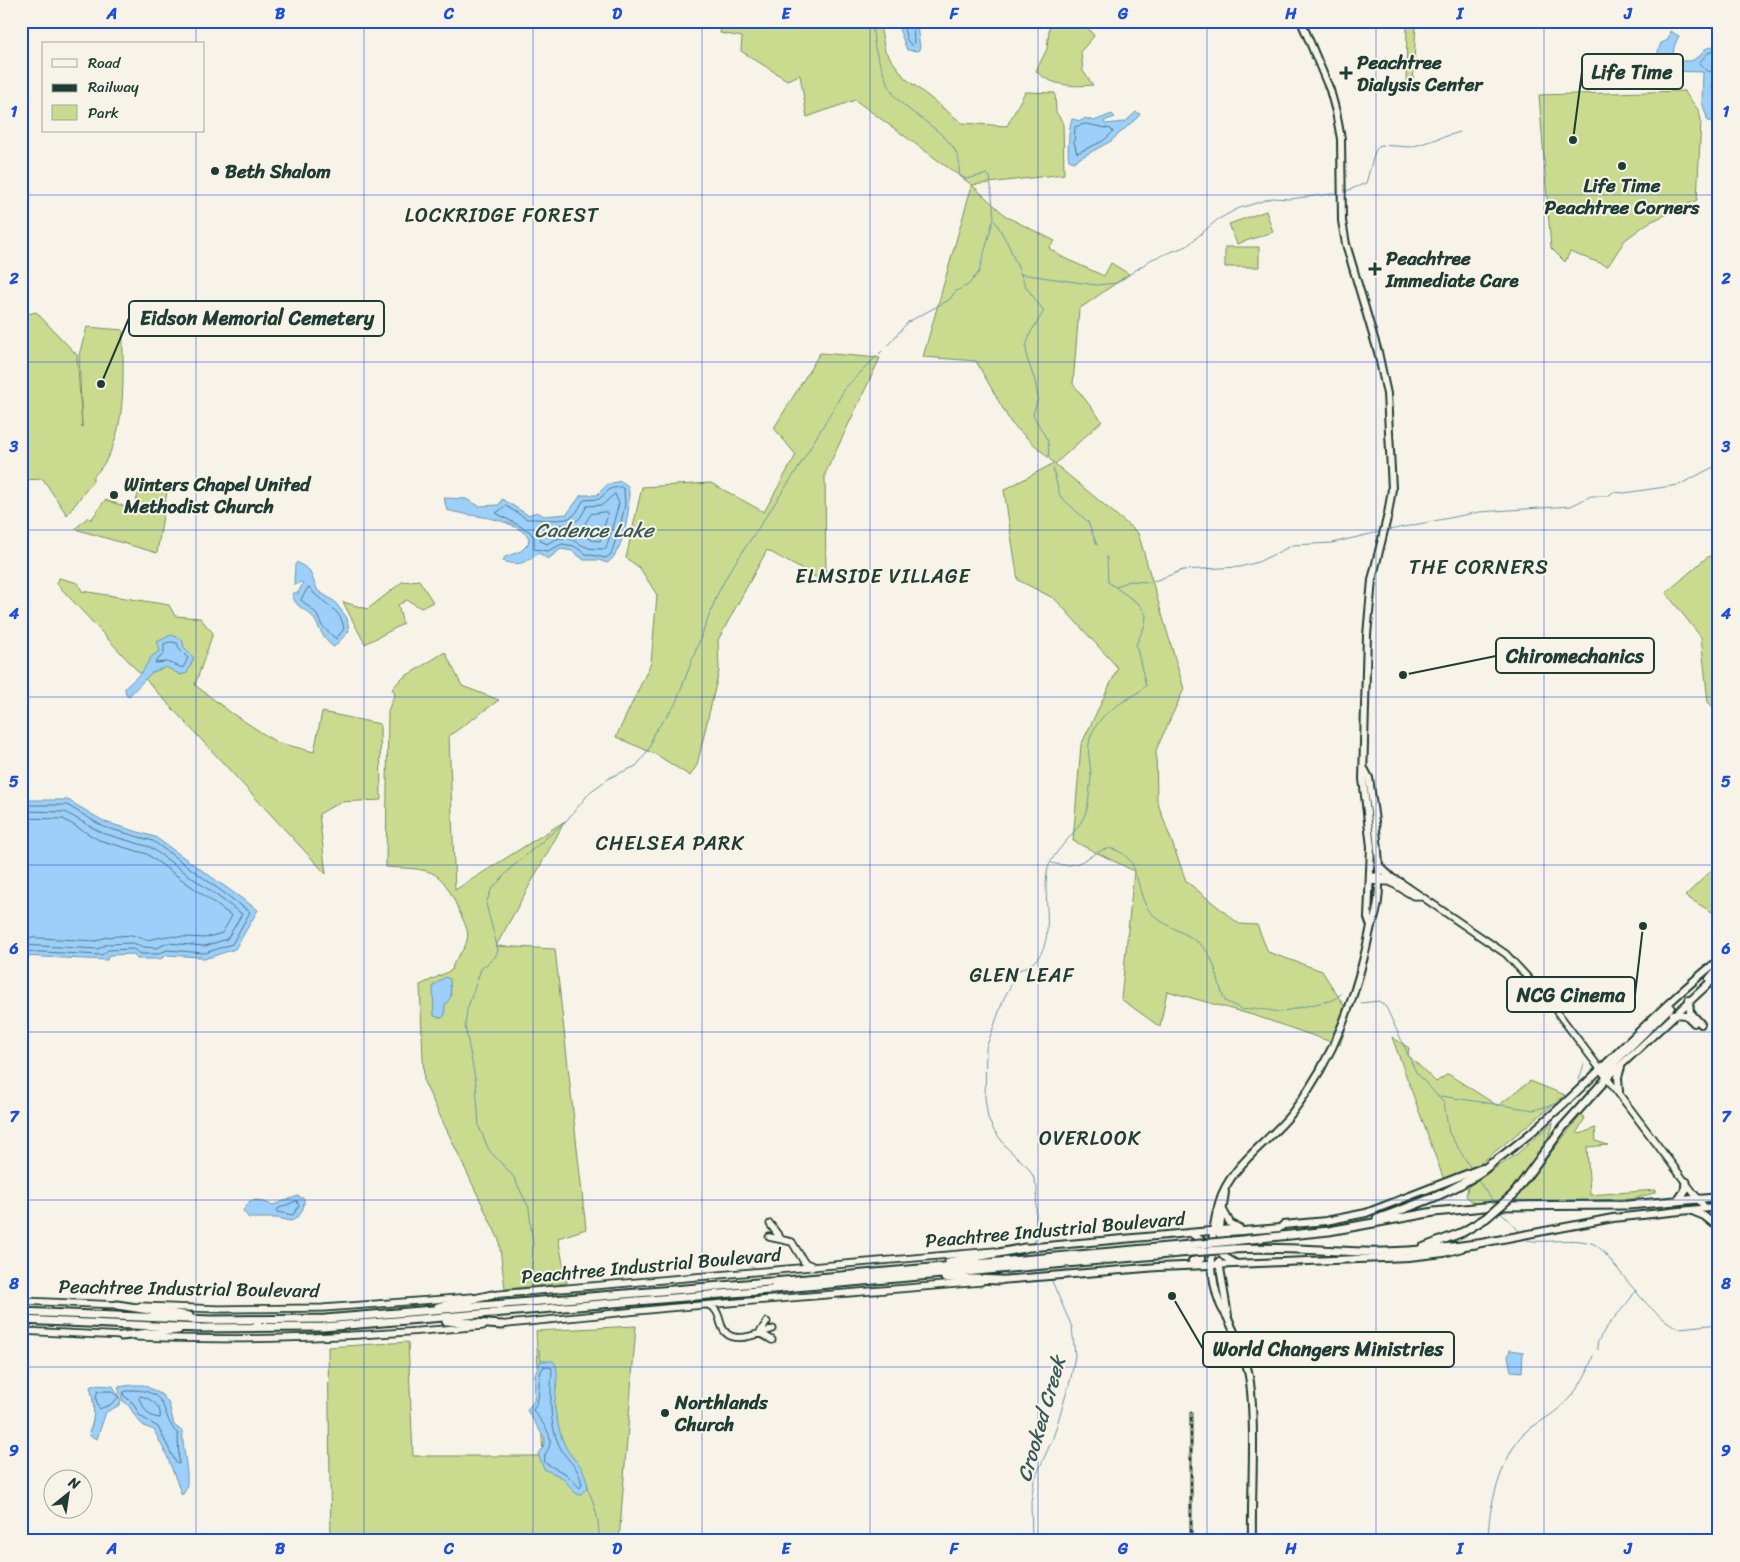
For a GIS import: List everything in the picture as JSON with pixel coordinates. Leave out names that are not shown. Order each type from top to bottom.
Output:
[{"type":"highway","points":[[1414,1250],[1448,1239],[1486,1218],[1512,1195],[1604,1073]]},
{"type":"highway","points":[[1356,1226],[1401,1211],[1449,1190],[1478,1174],[1492,1163]]},
{"type":"highway","points":[[1678,1201],[1686,1190],[1686,1182]]},
{"type":"highway","name":"Peachtree Industrial Boulevard","points":[[21,1312],[211,1320],[325,1319],[917,1277],[1233,1245],[1434,1212],[1494,1206],[1628,1205],[1699,1199]]},
{"type":"highway","points":[[1414,1250],[1476,1244]]},
{"type":"highway","name":"Peachtree Industrial Boulevard","points":[[1233,1245],[1375,1252],[1414,1250]]},
{"type":"highway","points":[[902,1270],[1025,1248]]},
{"type":"highway","name":"Peachtree Industrial Boulevard","points":[[21,1320],[199,1328],[294,1328],[428,1319],[771,1286],[902,1270],[1190,1249]]},
{"type":"highway","points":[[917,1277],[1000,1280]]},
{"type":"highway","points":[[417,1312],[492,1295]]},
{"type":"highway","points":[[118,1305],[211,1320]]},
{"type":"highway","points":[[428,1319],[502,1325]]},
{"type":"highway","points":[[121,1336],[199,1328]]},
{"type":"main road","points":[[1238,1264],[1223,1256],[1216,1242],[1200,1232],[1211,1222],[1217,1201],[1242,1164],[1292,1112],[1326,1063],[1341,1032],[1352,1001],[1371,926],[1375,919],[1378,879],[1376,819],[1365,769],[1364,738],[1368,600],[1392,489],[1387,394],[1378,352],[1346,244],[1342,221],[1340,139],[1336,112],[1330,90],[1301,21]]},
{"type":"main road","points":[[1365,769],[1363,779],[1370,835],[1371,878],[1368,918],[1371,926]]},
{"type":"main road","points":[[1378,865],[1392,878],[1506,954],[1545,996],[1705,1208]]},
{"type":"main road","points":[[1371,878],[1393,883],[1413,896],[1419,896]]},
{"type":"main road","points":[[1378,879],[1392,878]]},
{"type":"main road","points":[[1216,1242],[1228,1232],[1280,1228],[1283,1225],[1326,1221],[1366,1213],[1450,1182],[1492,1163],[1548,1120],[1604,1073],[1678,995],[1719,960]]},
{"type":"main road","points":[[1706,985],[1719,967]]},
{"type":"main road","points":[[1604,1073],[1622,1063],[1719,974]]},
{"type":"main road","points":[[1674,1014],[1686,1015],[1699,1025],[1689,1010],[1690,999]]},
{"type":"main road","points":[[1619,1092],[1618,1077],[1622,1063]]},
{"type":"main road","points":[[1200,1265],[1209,1260],[1216,1242],[1223,1209],[1224,1191]]},
{"type":"main road","points":[[1224,1191],[1219,1202],[1214,1268],[1220,1306],[1229,1319]]},
{"type":"main road","name":"Peachtree Industrial Boulevard","points":[[1699,1199],[1719,1198]]},
{"type":"main road","points":[[21,1331],[223,1340],[318,1339],[502,1325],[728,1303],[1158,1267],[1200,1265],[1214,1268],[1238,1264],[1409,1257],[1444,1253],[1476,1244],[1580,1224],[1719,1207]]},
{"type":"main road","points":[[1223,1209],[1230,1223],[1240,1228]]},
{"type":"main road","points":[[1688,1210],[1704,1216],[1718,1227]]},
{"type":"main road","points":[[770,1224],[781,1239]]},
{"type":"main road","name":"Peachtree Industrial Boulevard","points":[[21,1301],[218,1309],[316,1308],[794,1270],[1200,1232],[1216,1242],[1240,1228],[1283,1225]]},
{"type":"main road","points":[[1158,1267],[1162,1263],[1201,1259],[1202,1242],[1191,1233]]},
{"type":"main road","points":[[768,1237],[794,1244],[807,1264],[817,1268]]},
{"type":"main road","points":[[794,1270],[801,1256]]},
{"type":"main road","points":[[1238,1264],[1228,1266],[1221,1274],[1229,1319],[1250,1381],[1252,1541]]},
{"type":"main road","points":[[1200,1265],[1214,1268]]},
{"type":"main road","points":[[1214,1268],[1227,1305]]},
{"type":"main road","points":[[719,1318],[723,1308],[728,1303]]},
{"type":"main road","points":[[706,1305],[715,1308],[722,1328],[732,1336],[742,1338],[773,1329]]},
{"type":"main road","points":[[760,1333],[767,1322]]},
{"type":"main road","points":[[760,1333],[772,1340]]},
{"type":"green space","points":[[721,21],[879,21],[885,51],[905,78],[962,123],[1007,126],[1025,92],[1055,93],[1056,112],[1063,123],[1064,174],[972,185],[855,100],[807,117],[800,75],[787,80],[741,51],[742,37],[720,33]]},
{"type":"green space","points":[[1050,21],[1083,21],[1094,36],[1081,51],[1083,71],[1093,85],[1078,86],[1055,83],[1036,71],[1047,49]]},
{"type":"green space","points":[[1407,21],[1416,21],[1413,89],[1406,89]]},
{"type":"green space","name":"Life Time Peachtree Corners","points":[[1684,91],[1699,111],[1701,120],[1697,200],[1648,223],[1625,240],[1608,266],[1570,252],[1565,262],[1551,248],[1539,95]]},
{"type":"green space","points":[[972,185],[1007,217],[1055,241],[1049,248],[1062,257],[1104,276],[1111,263],[1129,274],[1079,309],[1073,384],[1102,421],[1055,464],[1138,533],[1184,689],[1156,750],[1157,801],[1186,881],[1239,924],[1257,925],[1268,952],[1322,971],[1350,1015],[1340,1045],[1256,1016],[1167,991],[1160,1027],[1121,999],[1134,871],[1073,841],[1081,745],[1118,668],[1055,599],[1018,580],[1004,490],[1054,463],[1011,423],[976,361],[923,357]]},
{"type":"green space","points":[[1266,211],[1273,232],[1237,244],[1229,224]]},
{"type":"green space","points":[[1225,247],[1259,247],[1259,267],[1225,267]]},
{"type":"green space","points":[[36,312],[77,355],[82,427],[79,355],[87,327],[123,330],[123,387],[118,427],[113,445],[105,462],[93,477],[93,481],[67,515],[43,479],[21,480],[21,316]]},
{"type":"green space","points":[[820,353],[880,358],[825,474],[826,583],[767,550],[718,640],[719,671],[697,765],[690,776],[657,755],[616,737],[651,663],[657,595],[640,568],[626,558],[642,487],[711,483],[764,512],[796,455],[774,428]]},
{"type":"green space","points":[[142,483],[168,485],[157,553],[75,529],[88,517],[91,520],[105,500],[133,509]]},
{"type":"green space","points":[[1719,551],[1719,713],[1708,702],[1701,637],[1666,593],[1706,558]]},
{"type":"green space","points":[[59,578],[78,583],[82,591],[169,605],[175,616],[200,618],[213,633],[195,685],[230,712],[276,742],[314,752],[322,712],[380,724],[381,800],[340,802],[319,814],[326,874],[57,584]]},
{"type":"green space","points":[[419,580],[433,602],[421,608],[407,600],[398,605],[403,624],[365,644],[343,602],[368,609],[402,582]]},
{"type":"green space","points":[[445,652],[462,686],[499,700],[449,736],[455,890],[565,821],[496,946],[555,949],[586,1229],[558,1238],[567,1283],[505,1289],[499,1240],[424,1082],[420,985],[452,970],[454,962],[466,944],[468,933],[452,896],[440,878],[424,870],[386,867],[388,711],[395,693],[392,689],[401,679]]},
{"type":"green space","points":[[1719,863],[1719,905],[1712,912],[1685,896]]},
{"type":"green space","points":[[1392,1037],[1409,1048],[1408,1055],[1436,1082],[1448,1074],[1498,1106],[1530,1081],[1565,1095],[1481,1163],[1444,1180]]},
{"type":"green space","points":[[1581,1115],[1585,1118],[1577,1132],[1580,1134],[1595,1128],[1596,1141],[1608,1145],[1587,1147],[1590,1195],[1656,1190],[1654,1193],[1633,1199],[1511,1203]]},
{"type":"green space","points":[[1553,1122],[1547,1141],[1540,1152],[1499,1204],[1476,1205],[1466,1196],[1468,1187],[1518,1153]]},
{"type":"green space","points":[[636,1326],[619,1541],[331,1541],[328,1347],[408,1342],[413,1456],[543,1456],[536,1331]]},
{"type":"water","points":[[896,21],[925,21],[917,27],[920,47],[918,51],[907,50]]},
{"type":"water","points":[[1670,31],[1679,36],[1674,56],[1679,61],[1691,61],[1700,56],[1705,49],[1719,44],[1719,64],[1711,88],[1716,93],[1719,92],[1719,122],[1708,121],[1702,102],[1703,72],[1662,71],[1660,68],[1657,57],[1658,50],[1661,43],[1668,40]]},
{"type":"water","points":[[1136,112],[1140,114],[1138,117],[1111,141],[1073,162],[1069,160],[1068,152],[1072,119],[1081,121],[1085,118],[1094,121],[1112,114],[1115,117],[1104,121],[1105,124],[1125,122]]},
{"type":"water","name":"Cadence Lake","points":[[621,481],[628,486],[628,516],[618,549],[613,558],[607,563],[599,560],[584,560],[572,551],[561,549],[548,559],[539,553],[523,563],[514,564],[503,561],[505,557],[521,551],[528,544],[529,538],[512,525],[502,521],[447,510],[444,498],[466,499],[479,506],[499,505],[502,499],[528,515],[537,512],[544,516],[567,514],[581,495],[597,495],[608,484]]},
{"type":"water","points":[[297,562],[309,570],[318,591],[334,601],[347,618],[349,631],[334,647],[325,638],[313,617],[300,607],[293,597],[293,593],[298,593],[303,583],[295,585],[294,583],[295,565]]},
{"type":"water","points":[[171,635],[182,639],[184,647],[194,658],[187,673],[181,675],[166,667],[151,673],[129,696],[126,695],[125,688],[142,672],[152,656],[160,651],[157,642]]},
{"type":"water","points":[[21,800],[68,800],[105,822],[155,837],[258,910],[235,949],[204,959],[201,957],[167,955],[160,959],[137,959],[134,954],[109,955],[107,960],[21,956]]},
{"type":"water","points":[[445,977],[450,979],[451,997],[445,1005],[445,1015],[442,1018],[434,1016],[433,986]]},
{"type":"water","points":[[298,1196],[304,1199],[304,1206],[299,1215],[291,1221],[277,1218],[249,1218],[243,1211],[250,1201],[258,1200],[273,1205]]},
{"type":"water","points":[[1510,1350],[1523,1352],[1522,1372],[1511,1371],[1508,1356]]},
{"type":"water","points":[[541,1361],[553,1361],[556,1365],[555,1410],[559,1427],[564,1444],[584,1472],[588,1487],[580,1495],[575,1493],[563,1478],[544,1469],[538,1454],[543,1448],[545,1439],[527,1410],[534,1401],[535,1374]]},
{"type":"water","points":[[94,1385],[113,1386],[121,1400],[120,1405],[106,1412],[97,1439],[90,1436],[89,1432],[93,1422],[94,1410],[90,1387]]},
{"type":"water","points":[[144,1385],[162,1395],[169,1404],[174,1425],[183,1432],[187,1483],[182,1495],[167,1456],[154,1430],[144,1426],[123,1401],[118,1387]]},
{"type":"waterway","name":"Crooked Creek","points":[[870,21],[875,48],[894,95],[909,110],[949,142],[959,161],[960,176],[966,179],[987,174],[990,177],[994,217],[979,272],[968,285],[956,291],[949,300],[908,322],[888,345]]},
{"type":"waterway","points":[[1344,192],[1366,183],[1375,151],[1380,145],[1411,147],[1460,132]]},
{"type":"waterway","points":[[1021,274],[1096,285],[1117,283],[1152,259],[1187,246],[1217,220],[1237,209],[1272,198],[1289,199],[1340,193]]},
{"type":"waterway","name":"Crooked Creek","points":[[995,221],[1008,244],[1026,287],[1044,311],[1031,332],[1026,346],[1027,358],[1035,381],[1038,398],[1033,415],[1048,441],[1049,457]]},
{"type":"waterway","points":[[531,1286],[533,1245],[529,1208],[513,1176],[489,1150],[479,1127],[476,1083],[465,1026],[467,1010],[481,969],[495,957],[498,950],[486,904],[491,890],[511,868],[566,821],[591,791],[611,777],[636,766],[642,759],[650,747],[653,734],[675,705],[717,595],[729,572],[797,470],[846,387],[882,351]]},
{"type":"waterway","points":[[1389,530],[1479,512],[1571,506],[1591,496],[1608,496],[1613,492],[1624,493],[1679,485],[1719,464]]},
{"type":"waterway","name":"Crooked Creek","points":[[1053,469],[1060,496],[1088,522],[1097,545]]},
{"type":"waterway","points":[[1116,587],[1128,581],[1150,582],[1183,570],[1240,567],[1258,562],[1293,545],[1332,543],[1379,532]]},
{"type":"waterway","name":"Crooked Creek","points":[[1019,970],[1032,963],[1041,954],[1047,929],[1046,886],[1049,865],[1085,814],[1091,778],[1089,745],[1092,733],[1103,717],[1146,686],[1136,645],[1145,625],[1146,615],[1139,604],[1108,582],[1107,557]]},
{"type":"waterway","points":[[1052,863],[1063,865],[1075,864],[1108,849],[1122,853],[1133,866],[1148,909],[1159,920],[1198,942],[1204,948],[1214,966],[1225,1001],[1243,1010],[1255,1008],[1280,1012],[1333,1000],[1341,994]]},
{"type":"waterway","points":[[1712,904],[1719,900]]},
{"type":"waterway","name":"Crooked Creek","points":[[1015,978],[1004,998],[986,1048],[985,1098],[988,1118],[993,1129],[1007,1148],[1028,1167],[1033,1176],[1037,1188],[1035,1243]]},
{"type":"waterway","points":[[1361,1003],[1379,1001],[1386,1007],[1416,1072],[1444,1103],[1449,1133],[1470,1167]]},
{"type":"waterway","points":[[1577,1087],[1584,1064]]},
{"type":"waterway","points":[[1441,1096],[1534,1110],[1562,1102]]},
{"type":"waterway","points":[[1479,1182],[1492,1200]]},
{"type":"waterway","points":[[1501,1212],[1519,1231]]},
{"type":"waterway","points":[[1526,1240],[1583,1241],[1594,1244],[1605,1253],[1652,1309],[1671,1324],[1680,1328],[1719,1324]]},
{"type":"waterway","name":"Crooked Creek","points":[[1032,1541],[1031,1502],[1034,1480],[1053,1438],[1071,1378],[1075,1355],[1072,1327],[1051,1279]]},
{"type":"waterway","points":[[1598,1350],[1597,1344],[1601,1336],[1636,1290]]},
{"type":"waterway","points":[[539,1350],[541,1361]]},
{"type":"waterway","points":[[1489,1541],[1490,1515],[1493,1500],[1510,1454],[1524,1433],[1554,1412],[1575,1391],[1586,1374],[1593,1355]]},
{"type":"waterway","points":[[587,1488],[596,1514],[599,1541]]},
{"type":"railway","points":[[1191,1413],[1191,1541]]},
{"type":"place","name":"Peachtree Dialysis Center","points":[[1346,73]]},
{"type":"place","name":"Life Time","points":[[1573,140]]},
{"type":"place","name":"Life Time Peachtree Corners","points":[[1622,166]]},
{"type":"place","name":"Beth Shalom","points":[[215,171]]},
{"type":"place","name":"Peachtree Immediate Care","points":[[1375,269]]},
{"type":"place","name":"Eidson Memorial Cemetery","points":[[101,384]]},
{"type":"place","name":"Winters Chapel United Methodist Church","points":[[114,495]]},
{"type":"place","name":"Chiromechanics","points":[[1403,675]]},
{"type":"place","name":"NCG Cinema","points":[[1643,926]]},
{"type":"place","name":"World Changers Ministries","points":[[1172,1296]]},
{"type":"place","name":"Northlands Church","points":[[665,1413]]},
{"type":"district","name":"LOCKRIDGE FOREST","points":[[502,215]]},
{"type":"district","name":"THE CORNERS","points":[[1479,567]]},
{"type":"district","name":"ELMSIDE VILLAGE","points":[[883,576]]},
{"type":"district","name":"CHELSEA PARK","points":[[670,843]]},
{"type":"district","name":"GLEN LEAF","points":[[1022,975]]},
{"type":"district","name":"OVERLOOK","points":[[1090,1138]]}]
